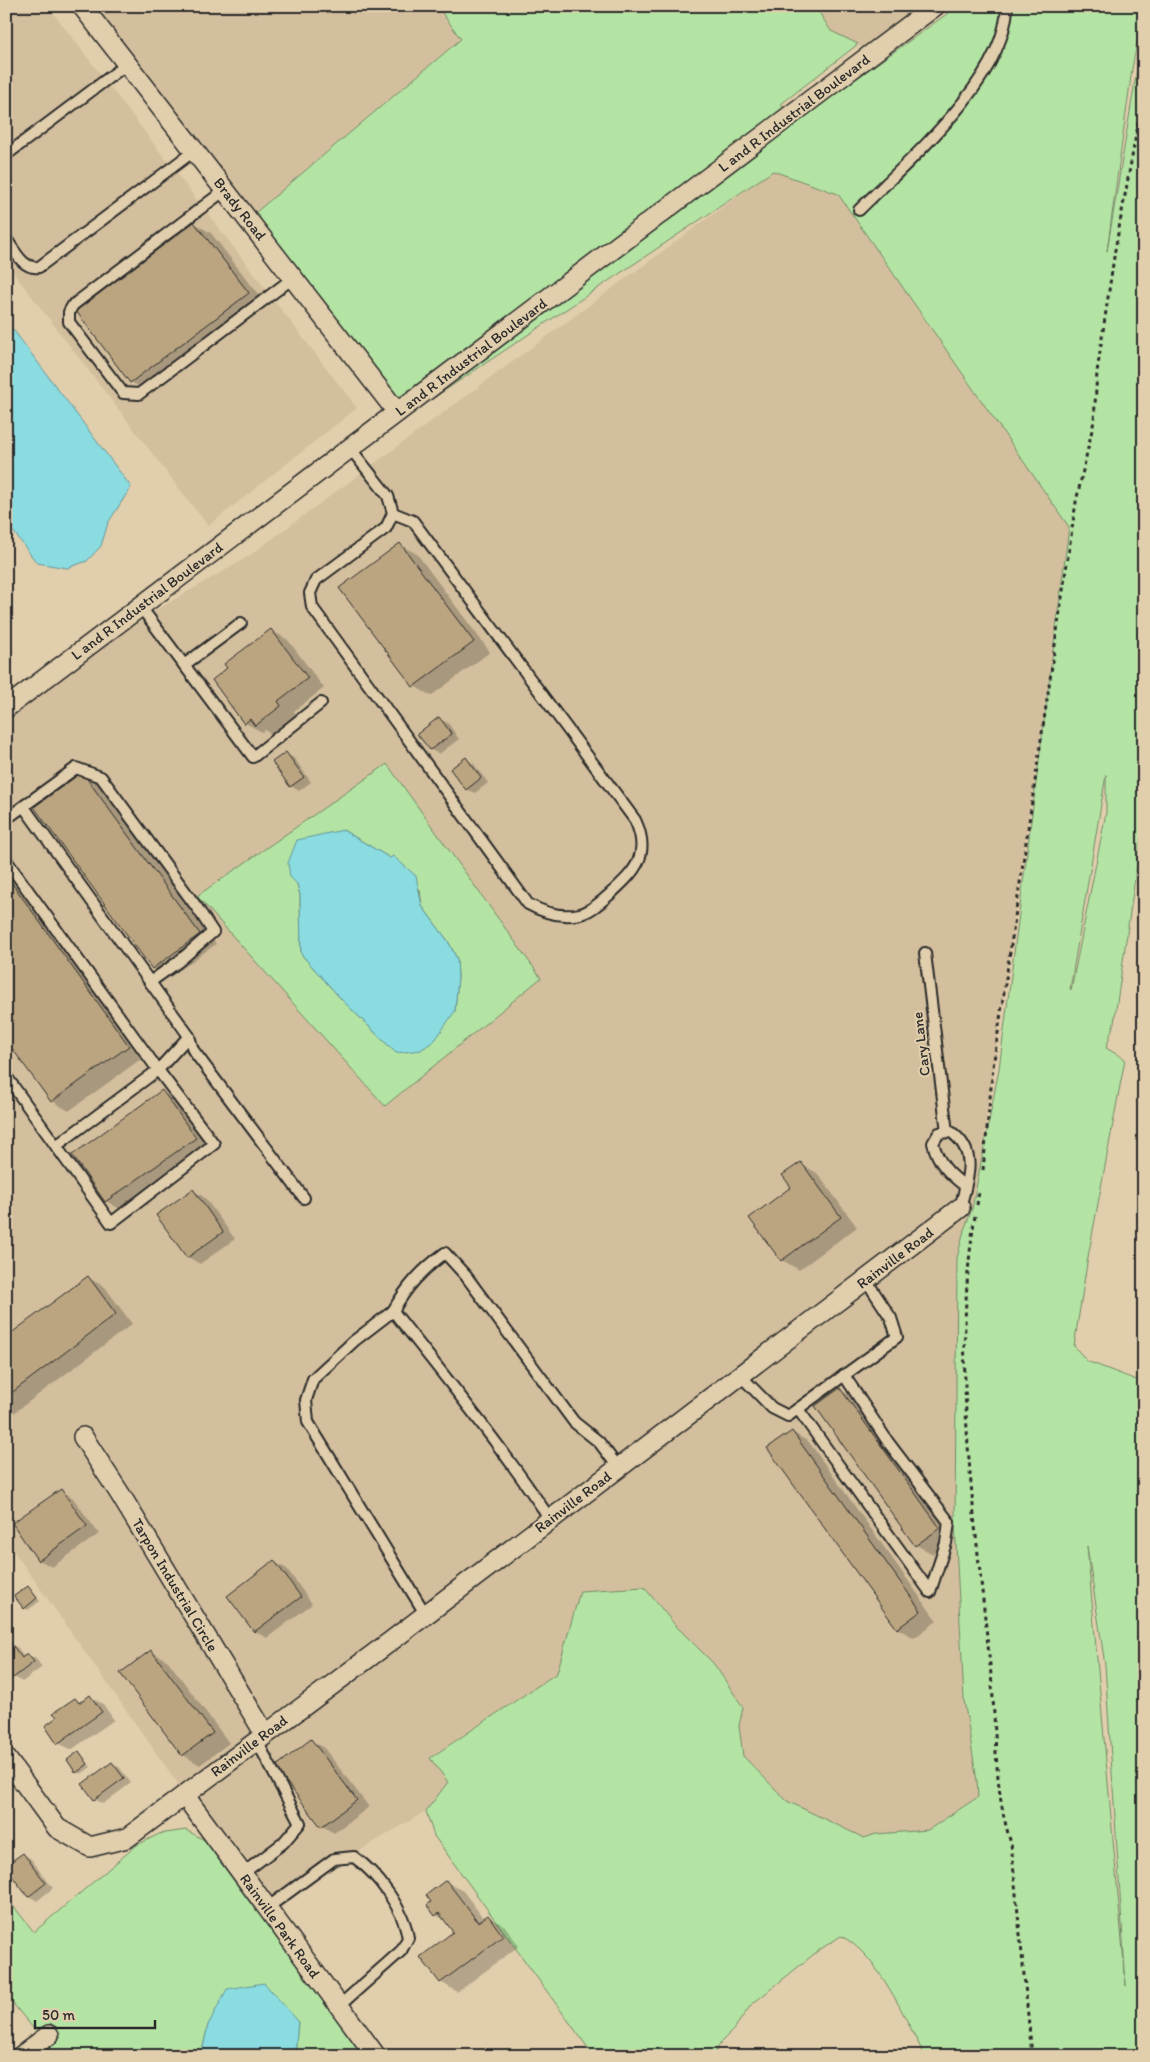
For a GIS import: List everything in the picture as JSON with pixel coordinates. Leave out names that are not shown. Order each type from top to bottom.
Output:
[{"type":"street","name":"Brady Road","points":[[82,6],[398,412]]},
{"type":"street","name":"L and R Industrial Boulevard","points":[[6,708],[935,6]]},
{"type":"street","name":"Rainville Road","points":[[6,1758],[57,1828],[90,1847],[127,1838],[426,1615],[960,1208]]},
{"type":"street","name":"Tarpon Industrial Circle","points":[[83,1438],[120,1494],[261,1737]]},
{"type":"street","name":"Rainville Park Road","points":[[185,1796],[376,2056]]},
{"type":"street","points":[[22,2056],[49,2035]]},
{"type":"lane","points":[[859,210],[932,139],[979,79],[1004,32],[1007,6]]},
{"type":"lane","points":[[6,154],[127,64]]},
{"type":"lane","points":[[6,239],[25,265],[32,268],[40,267],[194,151]]},
{"type":"lane","points":[[225,190],[73,306],[69,312],[69,322],[123,394],[139,394],[293,278]]},
{"type":"lane","points":[[350,448],[388,496],[393,513],[386,528],[316,580],[310,593],[312,607],[528,904],[551,914],[566,916],[582,914],[599,904],[632,874],[639,862],[642,849],[641,833],[635,820],[413,521],[393,513]]},
{"type":"lane","points":[[140,606],[252,757],[321,703]]},
{"type":"lane","points":[[184,665],[241,623]]},
{"type":"lane","points":[[6,819],[76,768],[101,778],[160,856],[213,932],[150,982]]},
{"type":"lane","points":[[24,807],[189,1036],[193,1050],[304,1198]]},
{"type":"lane","points":[[6,860],[214,1144],[112,1223],[6,1076]]},
{"type":"lane","name":"Cary Lane","points":[[925,953],[947,1132]]},
{"type":"lane","points":[[56,1146],[158,1070],[189,1036]]},
{"type":"lane","points":[[960,1208],[965,1186],[970,1164],[962,1140],[952,1132],[940,1133],[933,1143],[936,1155],[948,1174],[965,1186]]},
{"type":"lane","points":[[426,1615],[308,1422],[306,1400],[313,1379],[354,1341],[393,1311],[404,1291],[419,1273],[444,1253],[466,1276],[574,1422],[599,1442],[618,1467]]},
{"type":"lane","points":[[740,1375],[772,1408],[788,1416],[897,1337],[891,1318],[866,1280]]},
{"type":"lane","points":[[393,1311],[469,1407],[526,1483],[550,1519]]},
{"type":"lane","points":[[798,1409],[930,1592],[946,1543],[949,1522],[888,1442],[844,1375]]},
{"type":"lane","points":[[242,1874],[283,1843],[300,1823],[261,1737]]},
{"type":"lane","points":[[267,1908],[334,1859],[354,1857],[368,1867],[400,1912],[408,1938],[401,1951],[339,2006]]},
{"type":"path","points":[[982,1177],[996,1047],[1076,502],[1094,421],[1097,372],[1115,250],[1144,91]]},
{"type":"path","points":[[980,1186],[966,1284],[964,1325],[971,1496],[991,1676],[1000,1797],[1011,1843],[1032,2056]]},
{"type":"shaded area","points":[[6,6],[48,6],[357,408],[208,526],[6,263]]},
{"type":"shaded area","points":[[95,6],[437,6],[461,39],[255,213]]},
{"type":"shaded area","points":[[815,6],[921,6],[865,49],[831,31]]},
{"type":"shaded area","points":[[773,170],[838,194],[1069,527],[977,1186],[957,1258],[955,1524],[964,1700],[978,1797],[928,1830],[876,1834],[864,1838],[787,1801],[743,1756],[739,1726],[743,1706],[714,1664],[675,1625],[644,1587],[581,1591],[557,1673],[430,1757],[448,1782],[426,1811],[274,1902],[197,1797],[386,1635],[269,1721],[128,1489],[87,1426],[71,1436],[253,1733],[181,1788],[6,1540],[6,718],[127,627],[246,558]]},
{"type":"green space","points":[[437,6],[815,6],[831,31],[858,44],[781,104],[785,110],[400,400],[255,213],[461,39]]},
{"type":"green space","points":[[958,6],[1144,6],[1132,69],[1107,251],[1144,27],[1144,816],[1114,1023],[1106,1048],[1125,1059],[1088,1257],[1074,1346],[1087,1361],[1144,1383],[1144,2056],[925,2056],[900,2007],[879,1973],[855,1945],[841,1936],[819,1950],[751,2005],[734,2029],[720,2043],[714,2056],[594,2056],[434,1836],[426,1811],[448,1782],[430,1758],[557,1673],[580,1591],[644,1587],[675,1625],[714,1664],[743,1707],[739,1726],[743,1756],[787,1801],[864,1838],[876,1834],[928,1830],[978,1797],[964,1700],[955,1524],[957,1258],[964,1230],[972,1209],[999,1069],[1069,527],[838,194],[773,171],[405,417],[794,123]],"holes":[[[1106,775],[1106,813],[1071,990],[1070,989]],[[1087,1546],[1105,1665],[1126,1986]]]},
{"type":"green space","points":[[387,764],[541,978],[385,1106],[197,896]],"holes":[[[343,830],[390,858],[420,890],[422,906],[448,941],[457,959],[458,977],[455,1011],[396,1053],[342,1000],[301,954],[300,895],[297,884]]]},
{"type":"green space","points":[[186,1830],[206,1841],[365,2056],[295,2056],[298,2021],[208,2025],[201,2056],[55,2056],[47,2046],[61,2036],[51,2023],[37,2033],[6,1995],[6,1897],[34,1932],[137,1845],[159,1834]]},
{"type":"water","points":[[6,320],[131,487],[108,523],[101,546],[87,561],[67,568],[37,563],[6,522]]},
{"type":"water","points":[[343,830],[390,858],[393,856],[416,876],[422,906],[448,941],[457,959],[458,977],[455,1011],[435,1040],[421,1050],[396,1053],[342,1000],[301,954],[300,895],[297,884],[290,877],[288,863],[297,840]]},
{"type":"water","points":[[264,1983],[298,2021],[295,2056],[201,2056],[208,2025],[227,1989]]},
{"type":"building","points":[[194,222],[249,293],[130,383],[76,311]]},
{"type":"building","points":[[400,543],[474,642],[413,687],[339,588]]},
{"type":"building","points":[[271,629],[308,678],[278,701],[281,706],[255,726],[250,719],[244,724],[212,680],[227,668],[224,664]]},
{"type":"building","points":[[439,717],[452,734],[430,750],[417,734]]},
{"type":"building","points":[[286,752],[304,777],[290,787],[272,762]]},
{"type":"building","points":[[466,757],[481,778],[466,790],[450,769]]},
{"type":"building","points":[[82,772],[200,934],[152,969],[34,807]]},
{"type":"building","points":[[6,875],[129,1046],[51,1102],[6,1040]]},
{"type":"building","points":[[162,1090],[196,1138],[105,1202],[72,1155]]},
{"type":"building","points":[[801,1162],[841,1217],[781,1261],[749,1218],[791,1187],[782,1175]]},
{"type":"building","points":[[193,1189],[223,1232],[187,1258],[156,1215]]},
{"type":"building","points":[[88,1276],[116,1314],[6,1397],[6,1337]]},
{"type":"building","points":[[840,1388],[940,1528],[915,1546],[815,1406]]},
{"type":"building","points":[[792,1431],[921,1611],[897,1629],[767,1448]]},
{"type":"building","points":[[61,1489],[87,1526],[38,1561],[12,1523]]},
{"type":"building","points":[[274,1560],[301,1597],[254,1632],[227,1596]]},
{"type":"building","points":[[28,1586],[37,1598],[24,1609],[14,1596]]},
{"type":"building","points":[[10,1642],[22,1658],[27,1653],[34,1662],[13,1678],[6,1669],[6,1645]]},
{"type":"building","points":[[151,1650],[213,1733],[182,1756],[120,1673]]},
{"type":"building","points":[[90,1695],[102,1712],[57,1744],[45,1726],[57,1717],[53,1713],[75,1698],[79,1703]]},
{"type":"building","points":[[311,1739],[357,1800],[321,1827],[275,1767]]},
{"type":"building","points":[[79,1751],[88,1764],[76,1773],[67,1760]]},
{"type":"building","points":[[112,1762],[124,1778],[94,1800],[82,1784]]},
{"type":"building","points":[[23,1853],[46,1883],[28,1897],[6,1868],[6,1865]]},
{"type":"building","points":[[446,1880],[478,1922],[488,1915],[503,1936],[440,1983],[420,1957],[453,1932],[439,1913],[435,1916],[427,1905],[431,1902],[426,1895]]}]
